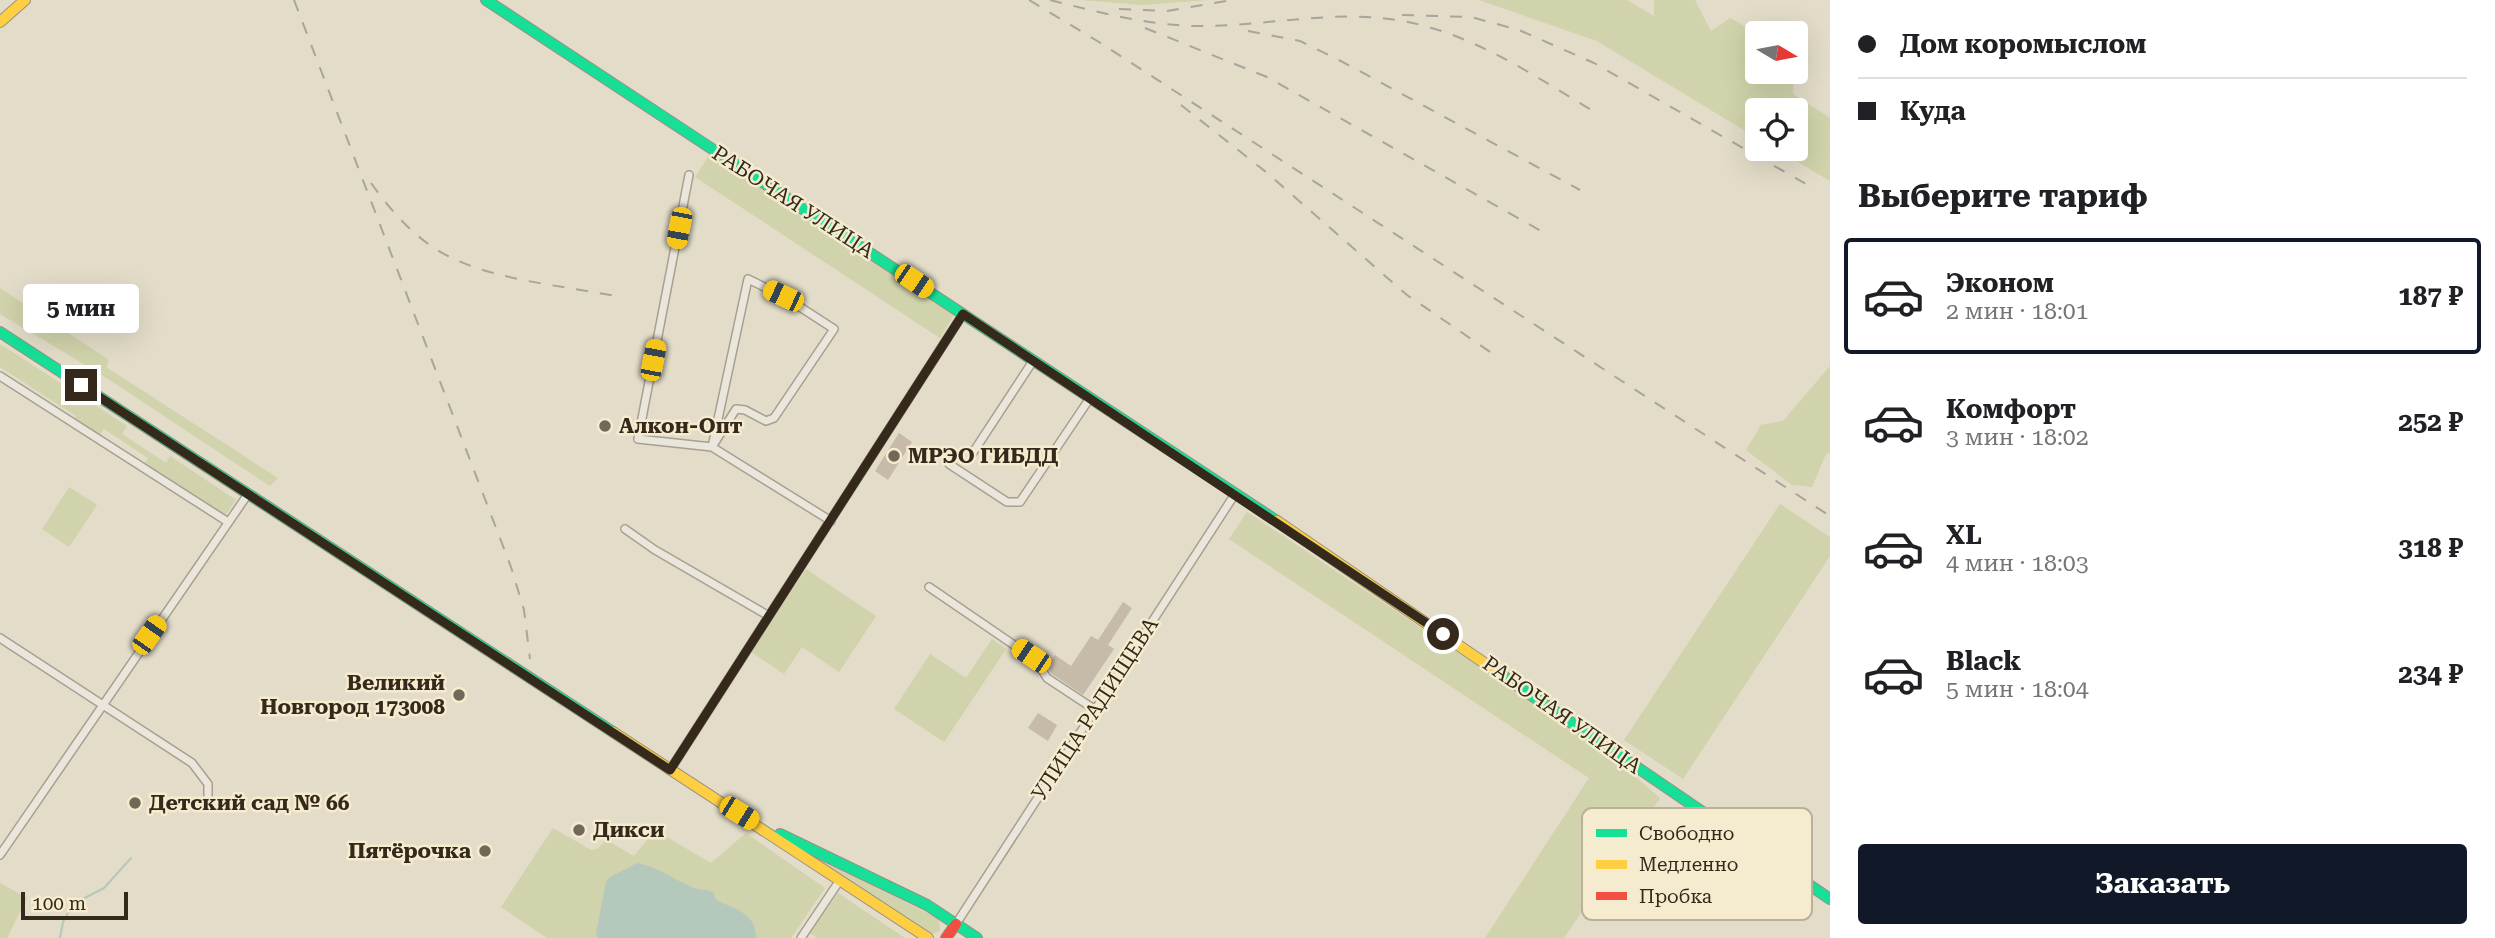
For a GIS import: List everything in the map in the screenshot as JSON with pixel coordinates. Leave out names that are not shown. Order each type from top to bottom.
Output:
[{"type":"main road","points":[[0,22],[25,0]]},
{"type":"main road","name":"РАБОЧАЯ УЛИЦА","points":[[486,0],[1235,494],[1614,748],[1693,808]]},
{"type":"main road","points":[[0,332],[928,938]]},
{"type":"main road","points":[[755,823],[928,905],[977,938]]},
{"type":"main road","name":"РАБОЧАЯ УЛИЦА","points":[[1812,887],[1830,899]]},
{"type":"main road","points":[[946,938],[956,924]]},
{"type":"street","points":[[689,176],[638,439],[712,447],[831,521]]},
{"type":"street","points":[[748,279],[783,296],[834,329],[774,418],[766,421],[746,410],[736,409],[712,447],[748,279]]},
{"type":"street","points":[[670,770],[963,314]]},
{"type":"street","points":[[972,454],[1033,360]]},
{"type":"street","points":[[0,376],[228,522]]},
{"type":"street","points":[[949,464],[1007,502],[1020,502],[1090,398]]},
{"type":"street","points":[[0,855],[248,494]]},
{"type":"street","name":"УЛИЦА РАДИЩЕВА","points":[[956,924],[1235,494]]},
{"type":"street","points":[[625,528],[654,550],[769,616]]},
{"type":"street","points":[[929,587],[1031,656],[1048,678],[1094,709]]},
{"type":"street","points":[[0,638],[192,764],[208,784],[208,797]]},
{"type":"street","points":[[801,938],[839,880]]},
{"type":"green space","points":[[1082,0],[1210,0],[1141,5]]},
{"type":"green space","points":[[1479,0],[1627,0],[1654,16],[1654,0],[1695,0],[1711,31],[1730,18],[1745,26],[1745,84],[1793,84],[1793,94],[1799,98],[1745,98],[1745,131],[1597,41]]},
{"type":"green space","points":[[1808,104],[1830,118],[1830,181],[1796,161],[1808,161]]},
{"type":"green space","points":[[710,154],[954,315],[940,338],[695,177]]},
{"type":"green space","points":[[0,288],[109,360],[106,367],[278,478],[270,486],[102,375],[0,314]]},
{"type":"green space","points":[[0,344],[127,426],[122,434],[166,463],[170,456],[236,500],[224,517],[144,465],[148,458],[104,429],[99,436],[74,419],[76,416],[0,367]]},
{"type":"green space","points":[[1830,366],[1830,452],[1826,454],[1812,487],[1792,485],[1746,450],[1761,425],[1783,421]]},
{"type":"green space","points":[[69,487],[97,505],[69,547],[42,529]]},
{"type":"green space","points":[[1780,504],[1830,537],[1830,556],[1683,779],[1624,740]]},
{"type":"green space","points":[[1247,512],[1607,752],[1660,798],[1653,808],[1582,808],[1582,912],[1564,938],[1485,938],[1589,778],[1229,539]]},
{"type":"green space","points":[[806,569],[876,616],[839,672],[802,647],[784,674],[751,652]]},
{"type":"green space","points":[[992,639],[1006,649],[944,742],[894,709],[930,654],[966,678]]},
{"type":"green space","points":[[553,828],[591,850],[597,849],[606,840],[634,856],[655,830],[711,863],[746,833],[825,888],[791,938],[547,938],[501,907]]},
{"type":"green space","points":[[802,850],[939,919],[940,931],[930,935]]},
{"type":"green space","points":[[0,883],[27,898],[7,938],[0,938]]},
{"type":"green space","points":[[838,893],[905,938],[817,938],[810,933]]},
{"type":"shaded area","points":[[637,863],[694,888],[714,893],[716,900],[748,917],[755,929],[756,938],[598,938],[596,933],[606,882],[610,877]]},
{"type":"building","name":"МРЭО ГИБДД","points":[[899,433],[912,442],[888,480],[875,471]]},
{"type":"building","points":[[1123,602],[1132,608],[1108,645],[1114,649],[1083,695],[1052,674],[1047,667],[1055,655],[1071,666],[1091,636],[1098,640]]},
{"type":"building","points":[[1038,713],[1057,725],[1048,741],[1028,728]]},
{"type":"waterway","points":[[60,938],[63,922],[73,904],[104,888],[131,858]]},
{"type":"railway","points":[[294,0],[511,567],[524,610],[530,659]]},
{"type":"railway","points":[[1029,0],[1099,42],[1830,516]]},
{"type":"railway","points":[[1050,0],[1128,18],[1186,26],[1350,17],[1397,20],[1451,34],[1477,45],[1598,114]]},
{"type":"railway","points":[[1119,9],[1167,11],[1232,0]]},
{"type":"railway","points":[[1402,15],[1471,17],[1519,30],[1594,63],[1813,188]]},
{"type":"railway","points":[[1145,28],[1267,77],[1543,232]]},
{"type":"railway","points":[[1248,31],[1300,41],[1580,190]]},
{"type":"railway","points":[[1181,105],[1266,172],[1407,295],[1499,358]]},
{"type":"railway","points":[[371,183],[405,224],[425,242],[448,256],[510,277],[620,297]]},
{"type":"traffic: fast","points":[[486,0],[1277,521]]},
{"type":"traffic: fast","points":[[0,332],[613,732]]},
{"type":"traffic: fast","points":[[1496,671],[1697,808]]},
{"type":"traffic: fast","points":[[780,834],[927,905],[977,938]]},
{"type":"traffic: fast","points":[[1812,887],[1830,899]]},
{"type":"traffic: slow","points":[[0,22],[25,0]]},
{"type":"traffic: slow","points":[[1277,521],[1496,671]]},
{"type":"traffic: slow","points":[[613,732],[928,938]]},
{"type":"traffic: jam","points":[[946,938],[956,924]]},
{"type":"place","name":"Алкон-Опт","points":[[605,426]]},
{"type":"place","name":"МРЭО ГИБДД","points":[[894,456]]},
{"type":"place","name":"Великий Новгород 173008","points":[[459,695]]},
{"type":"place","name":"Детский сад № 66","points":[[135,803]]},
{"type":"place","name":"Дикси","points":[[579,830]]},
{"type":"place","name":"Пятёрочка","points":[[485,851]]},
{"type":"route","points":[[81,385],[670,770],[963,314],[1443,634]]}]
